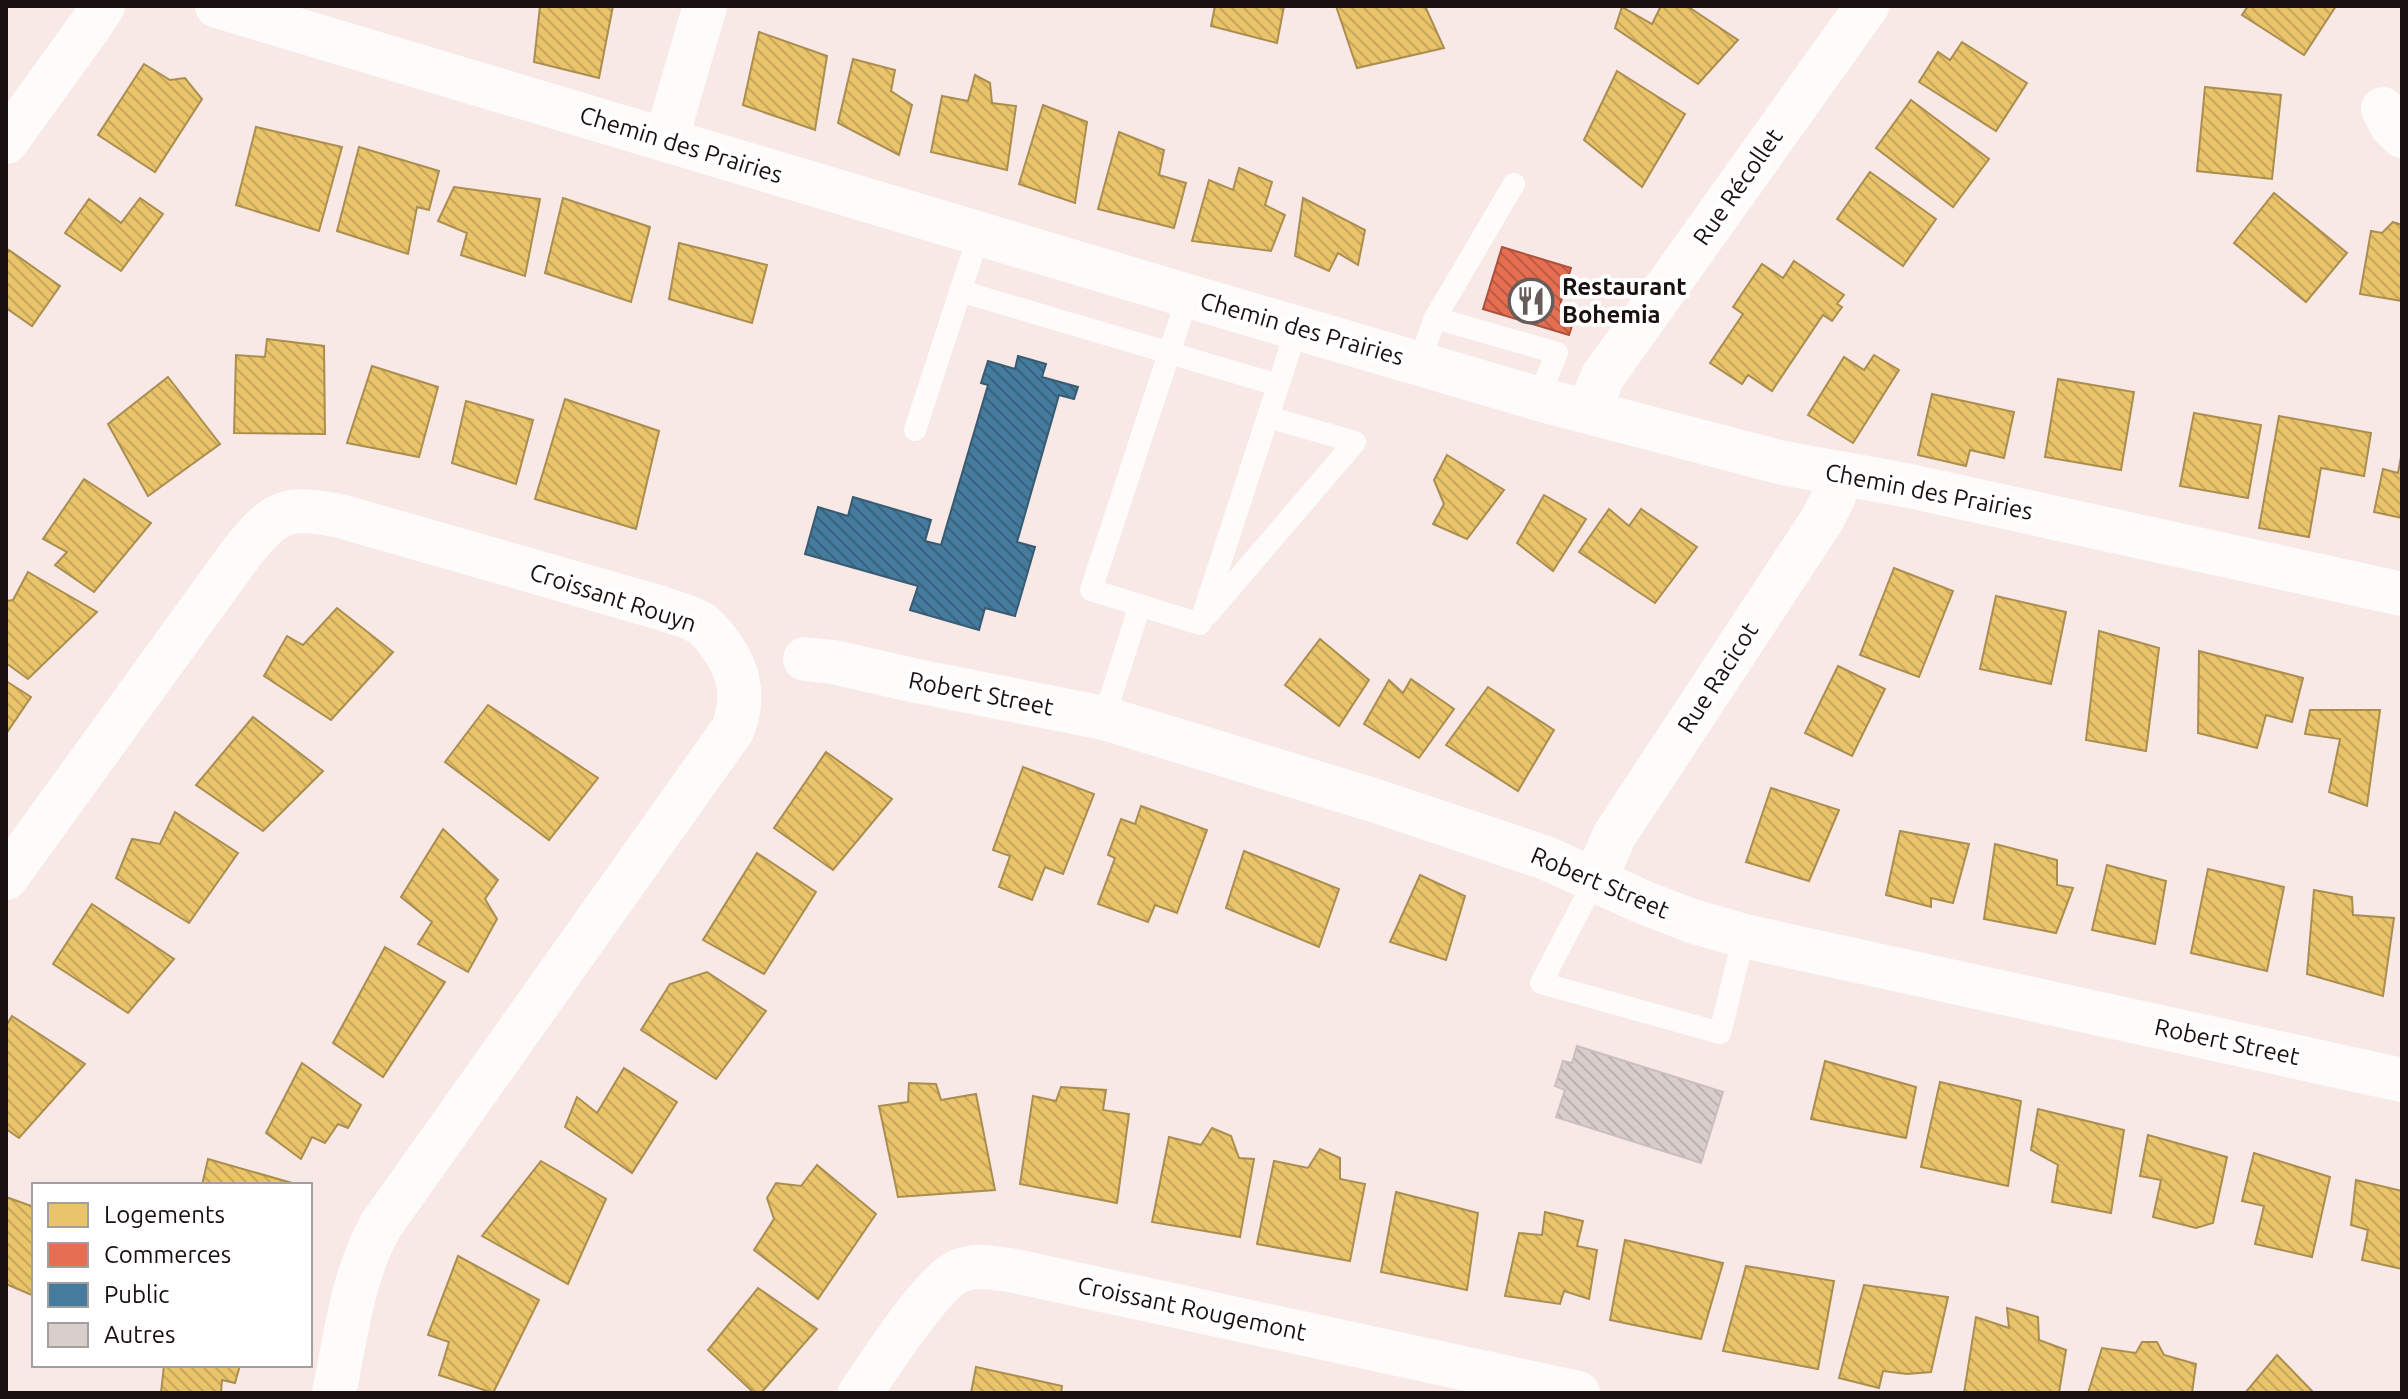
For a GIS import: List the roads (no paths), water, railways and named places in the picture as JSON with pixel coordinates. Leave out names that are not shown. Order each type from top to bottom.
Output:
[{"type":"street","points":[[6,142],[103,6]]},
{"type":"street","name":"Chemin des Prairies","points":[[217,6],[1538,398],[1783,463],[1905,485],[2402,594]]},
{"type":"street","points":[[666,140],[705,6]]},
{"type":"street","name":"Rue Récollet","points":[[1588,411],[1603,376],[1867,6]]},
{"type":"street","name":"Rue Racicot","points":[[1595,880],[1614,836],[1822,520],[1840,475]]},
{"type":"street","name":"Croissant Rouyn","points":[[6,878],[242,552],[261,529],[280,514],[295,510],[340,516],[661,608],[702,624],[725,651],[740,689],[739,713],[733,729],[381,1225],[359,1274],[334,1393]]},
{"type":"street","name":"Robert Street","points":[[805,659],[833,662],[1104,718],[1373,800],[1546,858],[1692,921],[1744,936],[2402,1080]]},
{"type":"street","name":"Croissant Rougemont","points":[[860,1393],[942,1283],[958,1272],[976,1267],[1030,1274],[1578,1393]]},
{"type":"lane","points":[[1419,363],[1435,318],[1514,184]]},
{"type":"lane","points":[[915,430],[979,234]]},
{"type":"lane","points":[[960,291],[1278,385]]},
{"type":"lane","points":[[1188,296],[1091,590],[1200,624]]},
{"type":"lane","points":[[1435,318],[1557,353],[1538,398]]},
{"type":"lane","points":[[1200,624],[1297,328]]},
{"type":"lane","points":[[1200,624],[1355,442],[1268,417]]},
{"type":"lane","points":[[1104,718],[1140,605]]},
{"type":"lane","points":[[1595,880],[1541,983],[1720,1033],[1744,936]]},
{"type":"place","name":"Restaurant Bohemia","points":[[1531,301]]}]
